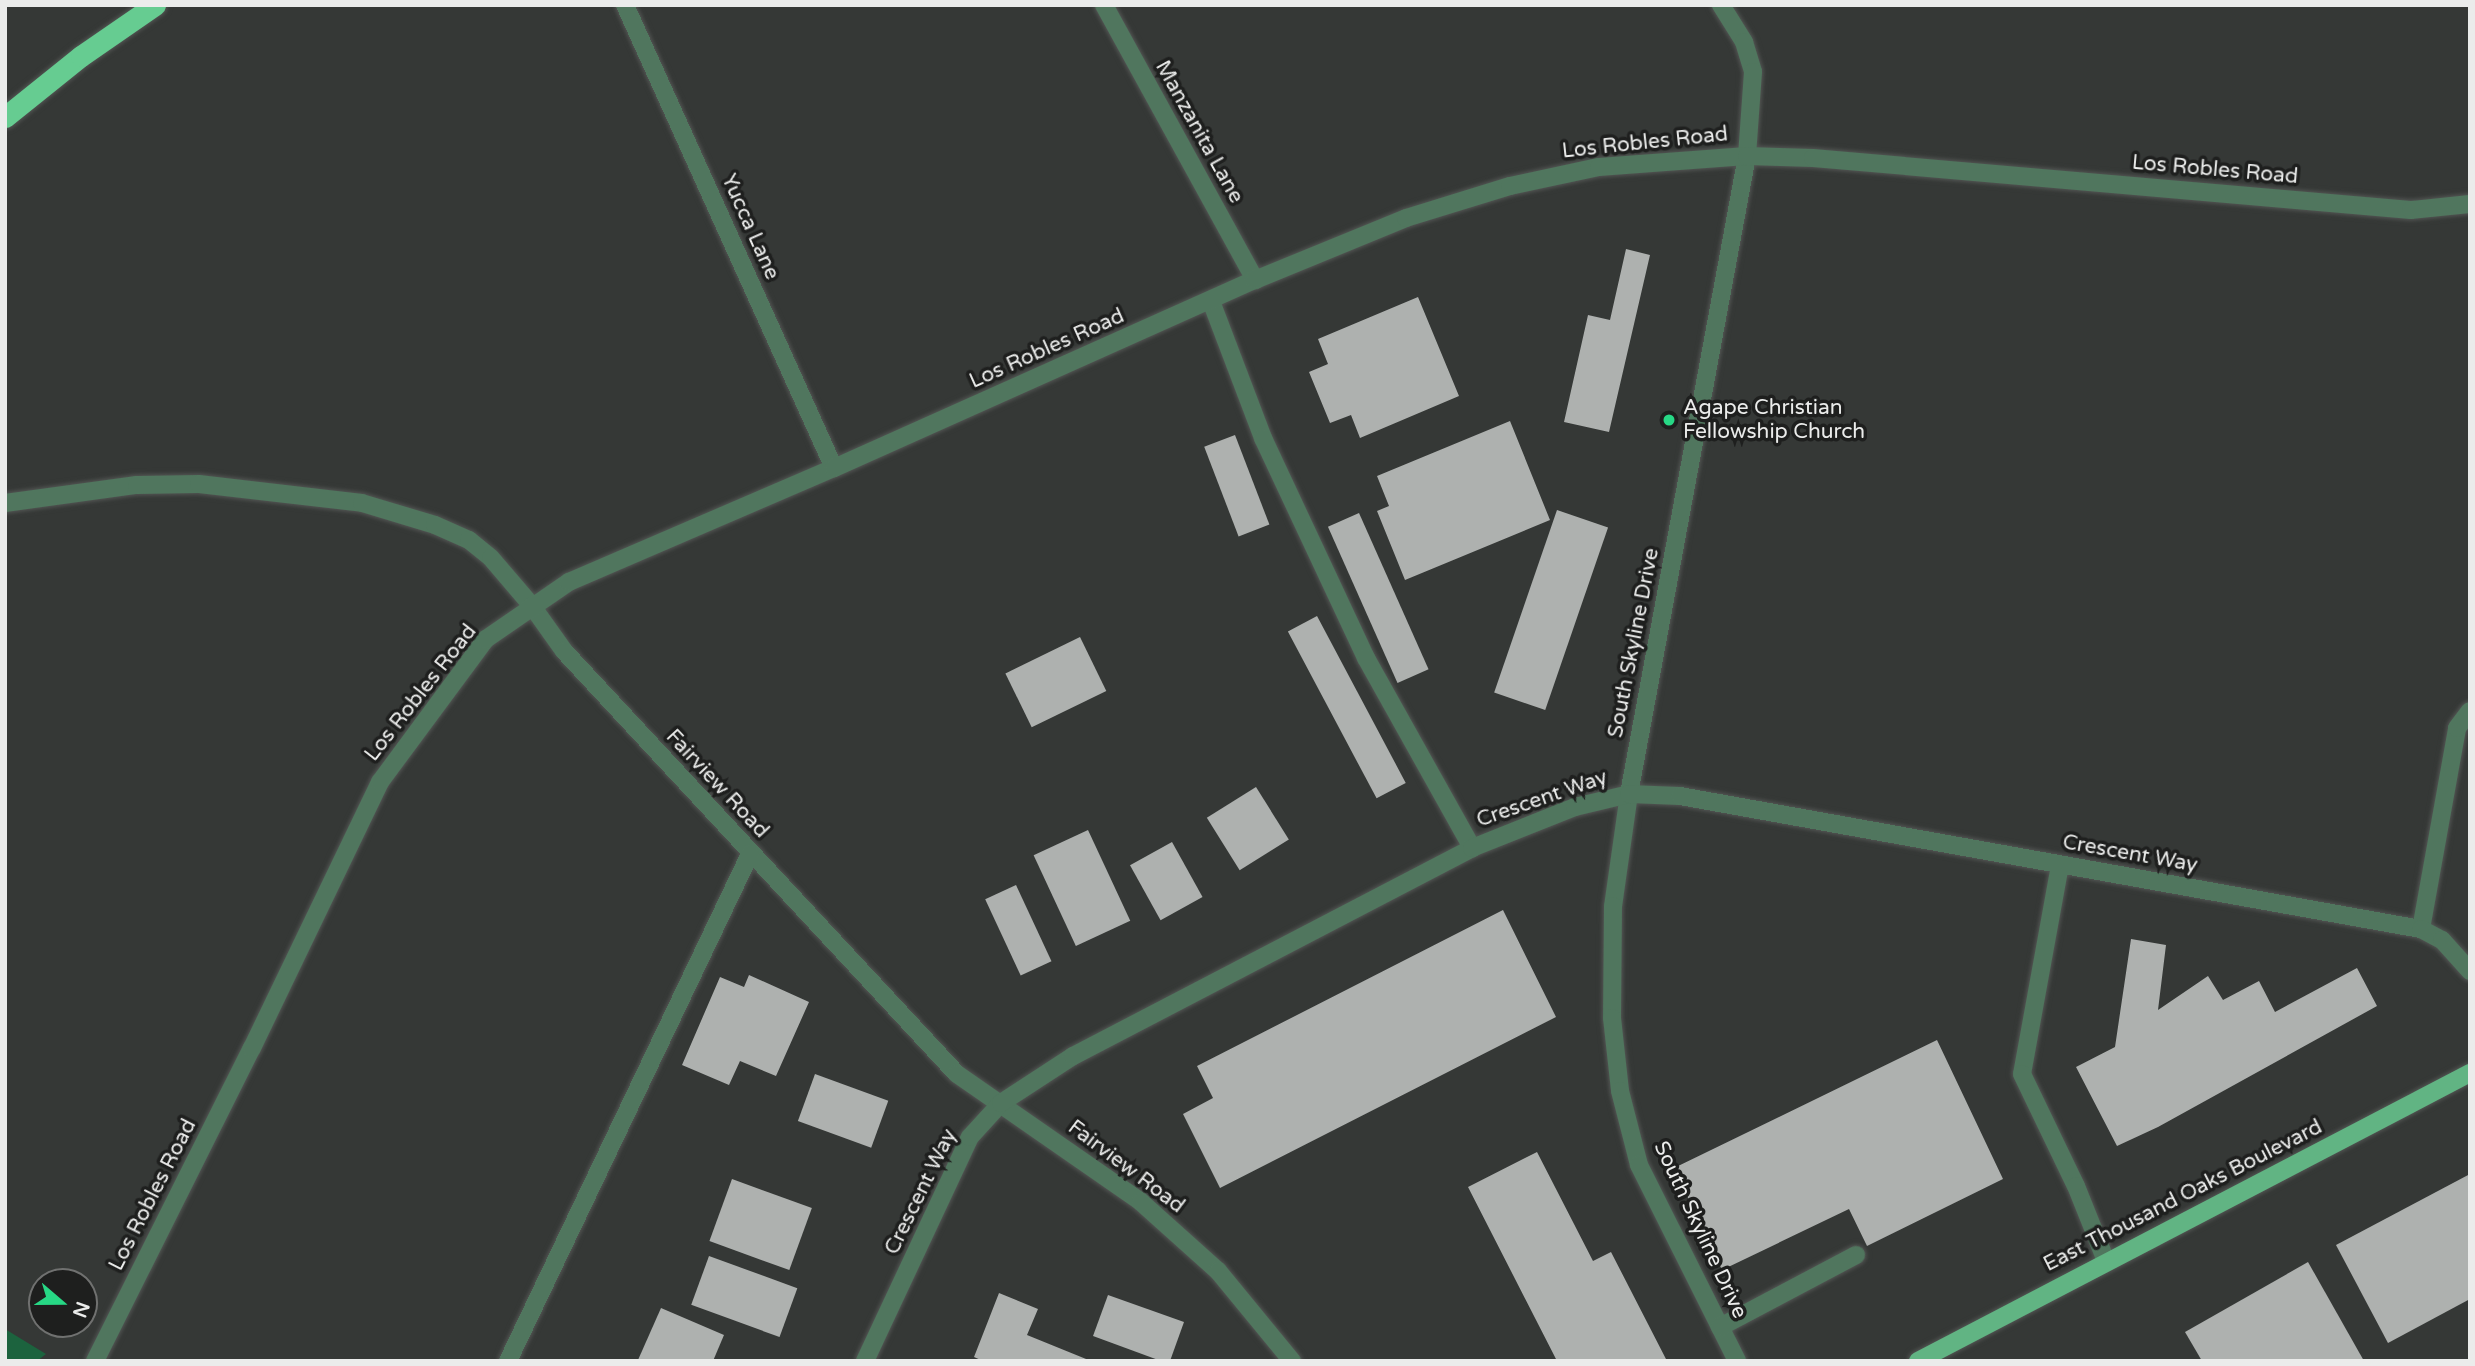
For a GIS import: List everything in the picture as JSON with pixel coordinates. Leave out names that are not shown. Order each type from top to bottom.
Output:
[{"type":"highway","points":[[5,117],[81,56],[155,5]]},
{"type":"main road","name":"East Thousand Oaks Boulevard","points":[[1918,1361],[2470,1073]]},
{"type":"street","name":"Yucca Lane","points":[[625,5],[834,468]]},
{"type":"street","name":"Manzanita Lane","points":[[1104,5],[1255,280]]},
{"type":"street","name":"South Skyline Drive","points":[[1721,5],[1744,42],[1753,72],[1747,156],[1629,794],[1613,906],[1612,1018],[1620,1091],[1639,1165],[1737,1361]]},
{"type":"street","name":"Los Robles Road","points":[[94,1361],[246,1060],[380,782],[486,639],[569,582],[834,468],[1255,280],[1406,218],[1510,186],[1599,167],[1747,156],[1813,158],[2411,210],[2470,204]]},
{"type":"street","points":[[1211,301],[1263,438],[1366,658],[1472,848]]},
{"type":"street","name":"Fairview Road","points":[[5,503],[137,485],[187,484],[362,503],[435,525],[469,540],[491,558],[532,606],[564,651],[957,1074],[1141,1202],[1218,1271],[1292,1361]]},
{"type":"street","points":[[2421,929],[2457,728],[2470,711]]},
{"type":"street","name":"Crescent Way","points":[[865,1361],[970,1138],[1001,1103],[1073,1056],[1472,848],[1575,807],[1629,794],[1680,796],[2421,929],[2442,940],[2470,971]]},
{"type":"street","points":[[508,1361],[750,854]]},
{"type":"street","points":[[2060,865],[2022,1074],[2076,1186],[2106,1261]]},
{"type":"street","points":[[1720,1327],[1856,1255]]},
{"type":"green space","points":[[5,1329],[46,1354],[37,1361],[5,1361]]},
{"type":"building","points":[[1626,249],[1650,255],[1609,432],[1564,422],[1588,315],[1610,320]]},
{"type":"building","points":[[1418,297],[1459,396],[1360,438],[1351,415],[1330,423],[1309,372],[1328,364],[1318,339]]},
{"type":"building","points":[[1510,421],[1550,520],[1405,580],[1377,511],[1389,506],[1377,476]]},
{"type":"building","points":[[1235,435],[1269,525],[1239,536],[1204,447]]},
{"type":"building","points":[[1557,510],[1608,528],[1545,710],[1494,692]]},
{"type":"building","points":[[1359,513],[1429,669],[1397,683],[1328,527]]},
{"type":"building","points":[[1317,616],[1406,783],[1377,798],[1288,631]]},
{"type":"building","points":[[1080,637],[1106,691],[1032,727],[1005,673]]},
{"type":"building","points":[[1256,787],[1289,840],[1240,870],[1207,818]]},
{"type":"building","points":[[1088,830],[1130,921],[1076,946],[1034,855]]},
{"type":"building","points":[[1172,842],[1203,897],[1161,920],[1130,865]]},
{"type":"building","points":[[1016,885],[1051,961],[1021,975],[985,899]]},
{"type":"building","points":[[1503,910],[1556,1017],[1220,1188],[1183,1114],[1213,1098],[1197,1066]]},
{"type":"building","points":[[2131,939],[2166,945],[2158,1010],[2208,976],[2223,1000],[2259,981],[2275,1012],[2357,968],[2377,1006],[2158,1127],[2117,1146],[2076,1067],[2115,1047]]},
{"type":"building","points":[[749,975],[809,1002],[776,1076],[740,1061],[729,1085],[682,1065],[720,977],[744,987]]},
{"type":"building","points":[[1937,1040],[2003,1179],[1867,1246],[1849,1209],[1722,1270],[1674,1168]]},
{"type":"building","points":[[815,1074],[888,1101],[871,1148],[798,1121]]},
{"type":"building","points":[[1537,1152],[1593,1261],[1611,1252],[1667,1361],[1557,1361],[1468,1187]]},
{"type":"building","points":[[2470,1174],[2470,1299],[2388,1343],[2336,1245]]},
{"type":"building","points":[[732,1179],[812,1208],[789,1270],[709,1241]]},
{"type":"building","points":[[709,1256],[797,1288],[780,1337],[691,1305]]},
{"type":"building","points":[[2308,1262],[2364,1361],[2202,1361],[2185,1332]]},
{"type":"building","points":[[999,1293],[1038,1309],[1027,1335],[1091,1361],[983,1361],[974,1357]]},
{"type":"building","points":[[1108,1295],[1184,1322],[1170,1361],[1161,1361],[1093,1336]]},
{"type":"building","points":[[661,1308],[724,1335],[713,1361],[638,1360]]},
{"type":"place","name":"Agape Christian Fellowship Church","points":[[1669,420]]}]
